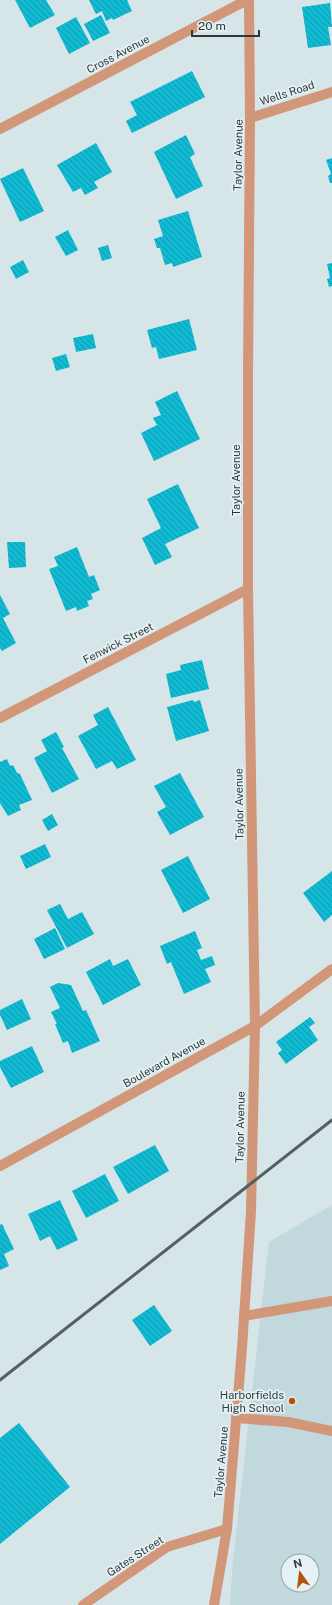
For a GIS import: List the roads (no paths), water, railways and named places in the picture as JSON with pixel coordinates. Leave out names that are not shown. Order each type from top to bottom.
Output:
[{"type":"street","name":"Taylor Avenue","points":[[214,1605],[227,1529],[244,1316],[251,1211],[255,1026],[248,589],[250,118],[248,0]]},
{"type":"street","name":"Cross Avenue","points":[[0,129],[248,0]]},
{"type":"street","name":"Wells Road","points":[[250,118],[332,92]]},
{"type":"street","name":"Fenwick Street","points":[[0,718],[248,589]]},
{"type":"street","name":"Boulevard Avenue","points":[[0,1166],[255,1026],[332,969]]},
{"type":"street","points":[[244,1316],[332,1301]]},
{"type":"street","points":[[236,1418],[288,1422],[332,1430]]},
{"type":"street","name":"Gates Street","points":[[83,1605],[167,1547],[227,1529]]},
{"type":"railway","points":[[0,1380],[332,1120]]},
{"type":"place","name":"Harborfields High School","points":[[292,1401]]}]
